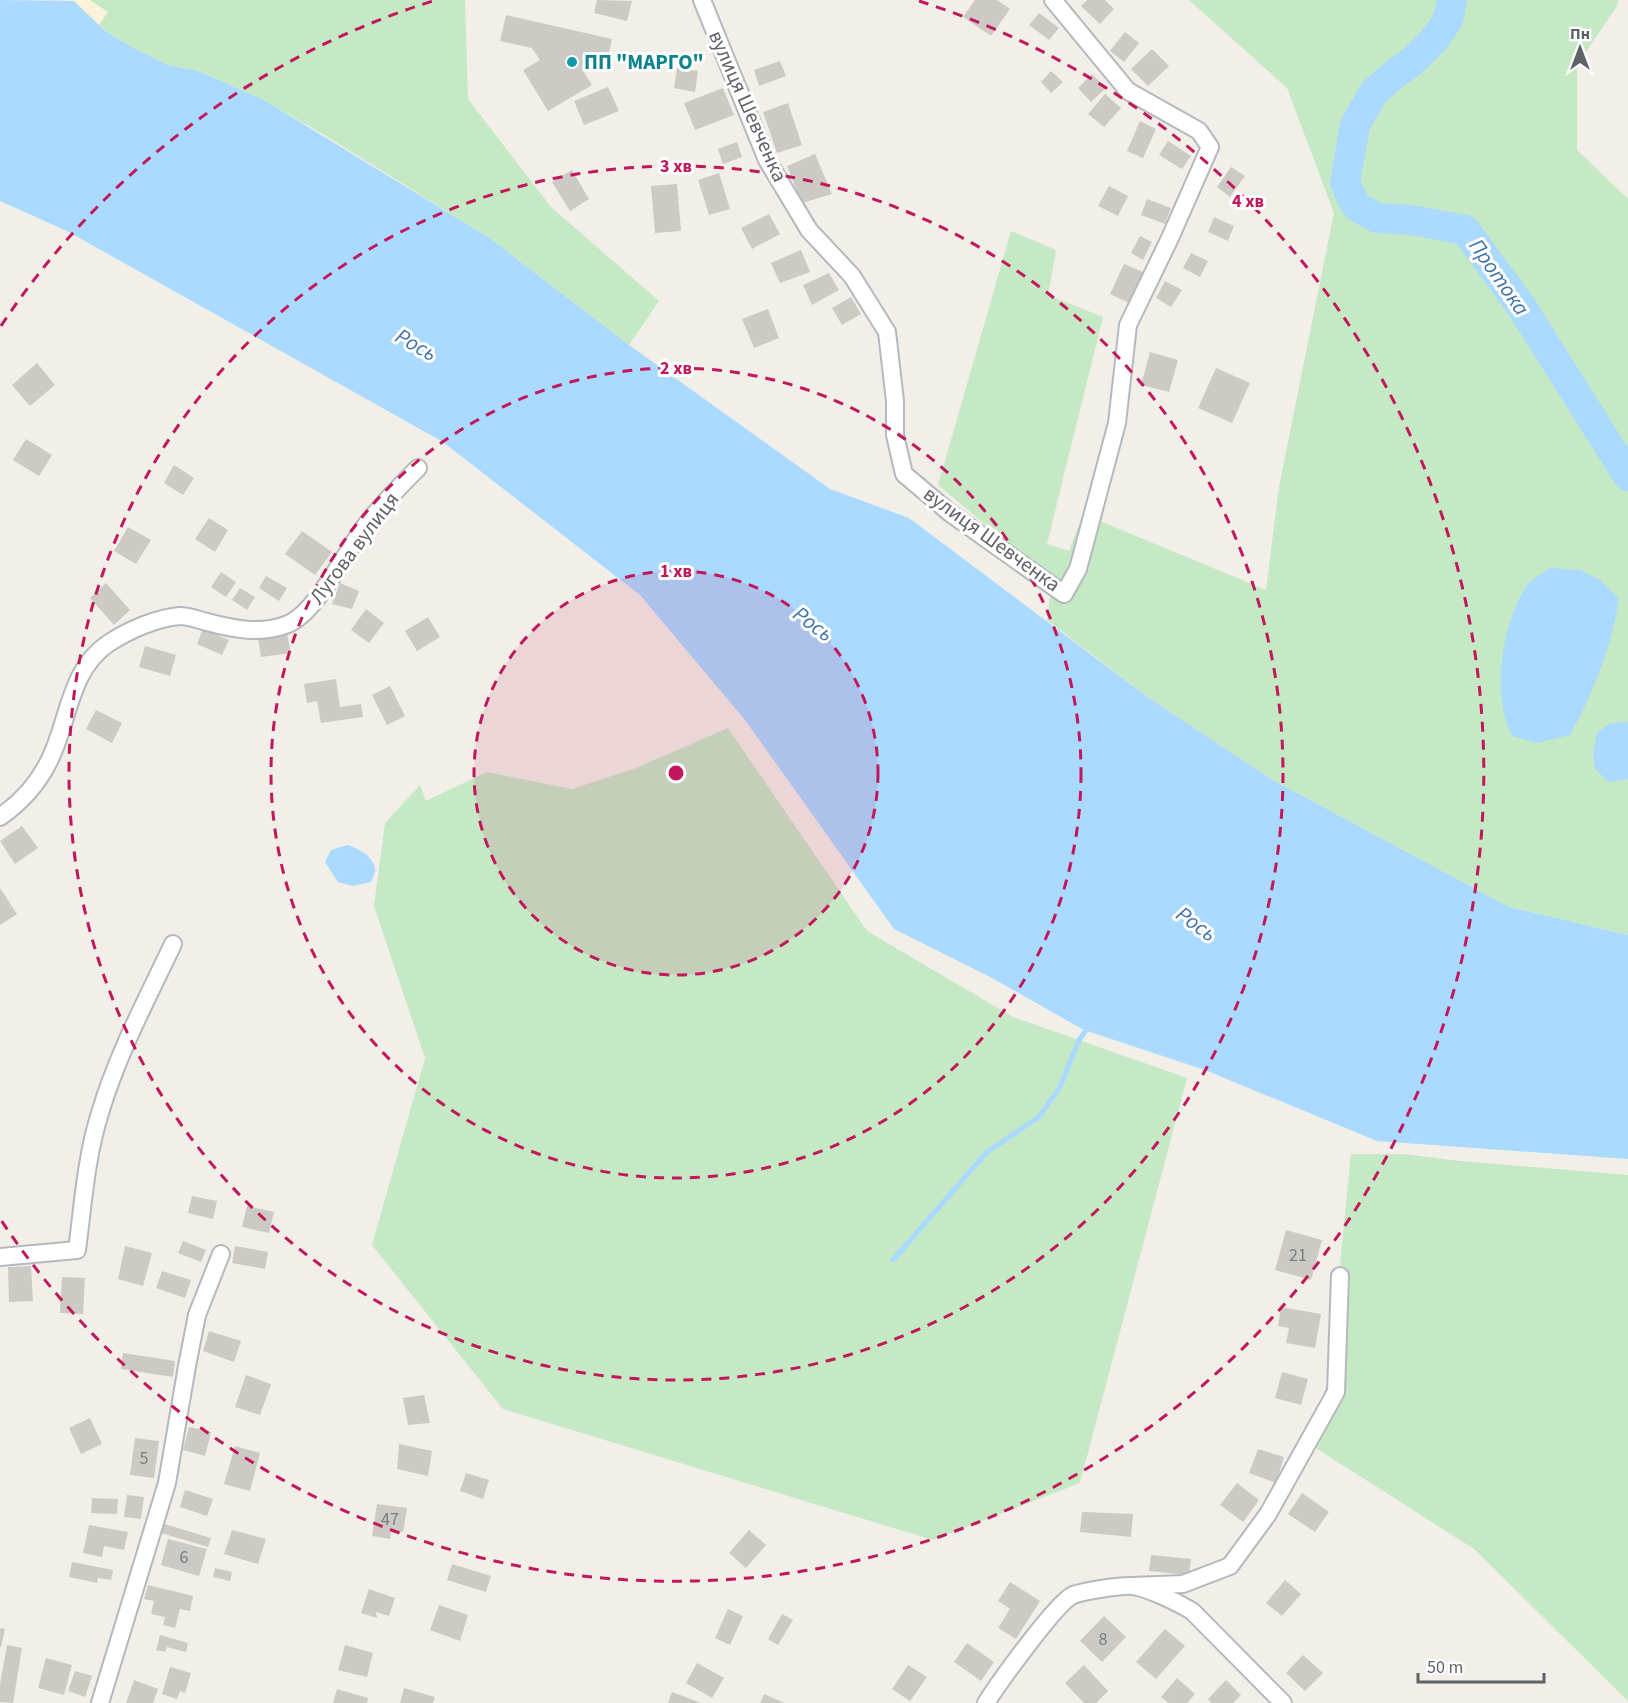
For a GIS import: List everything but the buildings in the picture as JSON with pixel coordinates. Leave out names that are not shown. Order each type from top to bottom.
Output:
[{"type":"street","name":"вулиця Шевченка","points":[[702,0],[767,160],[809,230],[852,276],[888,333],[895,401],[895,435],[904,474],[950,513],[1064,594],[1078,569],[1117,423],[1128,325],[1210,147],[1199,131],[1128,91],[1053,0]]},
{"type":"street","name":"Лугова вулиця","points":[[0,817],[33,788],[49,763],[75,686],[94,655],[109,643],[142,625],[165,619],[183,616],[235,629],[261,630],[287,625],[301,617],[316,600],[349,547],[368,522],[417,468]]},
{"type":"street","points":[[0,1257],[77,1250],[90,1158],[99,1114],[141,1012],[173,944]]},
{"type":"street","points":[[100,1703],[167,1483],[186,1366],[197,1315],[221,1254]]},
{"type":"street","points":[[986,1703],[1052,1615],[1072,1596],[1095,1590],[1132,1586],[1183,1584],[1230,1566],[1268,1514],[1336,1392],[1340,1276]]},
{"type":"street","points":[[1132,1586],[1175,1601],[1192,1611],[1282,1703]]},
{"type":"green space","points":[[72,0],[465,0],[468,99],[551,207],[659,301],[629,345],[488,237],[331,139],[264,100],[198,71],[168,65],[137,50],[105,31]]},
{"type":"green space","points":[[1189,0],[1618,0],[1617,6],[1577,65],[1577,150],[1628,199],[1628,935],[1509,907],[1271,779],[1149,698],[1047,620],[1052,580],[938,485],[1011,231],[1056,250],[1048,295],[1103,317],[1047,544],[1069,551],[1083,514],[1266,590],[1279,487],[1334,213],[1287,88]]},
{"type":"green space","points":[[728,728],[867,931],[1013,1017],[1187,1078],[1080,1483],[933,1540],[503,1409],[372,1245],[425,1058],[374,906],[385,823],[420,785],[426,801],[487,772],[572,789],[636,768]]},
{"type":"green space","points":[[1351,1154],[1403,1154],[1628,1175],[1628,1701],[1474,1549],[1308,1443],[1329,1376]]},
{"type":"sand","points":[[72,0],[90,0],[108,12],[99,25]]},
{"type":"water","name":"Рось","points":[[0,0],[74,1],[105,31],[137,50],[168,65],[198,71],[264,100],[488,237],[629,345],[830,489],[909,518],[1149,698],[1271,779],[1509,907],[1628,935],[1628,1159],[1377,1141],[1205,1070],[1084,1030],[992,978],[894,929],[745,720],[640,595],[443,442],[67,231],[0,201]]},
{"type":"water","points":[[1550,568],[1580,570],[1600,580],[1619,599],[1612,634],[1600,669],[1570,735],[1537,743],[1512,736],[1502,701],[1502,661],[1510,622],[1525,588]]},
{"type":"water","points":[[1628,722],[1628,779],[1609,782],[1595,769],[1593,753],[1597,733],[1610,723]]},
{"type":"water","points":[[347,845],[361,851],[373,862],[375,872],[371,882],[353,886],[338,882],[325,862],[331,850]]},
{"type":"waterway","name":"Протока","points":[[1452,0],[1448,20],[1433,41],[1414,60],[1374,92],[1355,125],[1345,183],[1356,206],[1377,218],[1411,220],[1465,230],[1521,306],[1628,476]]},
{"type":"waterway","points":[[893,1260],[987,1152],[1039,1117],[1060,1087],[1079,1040],[1089,1026]]},
{"type":"place","name":"ПП \"МАРГО\"","points":[[572,62]]}]
